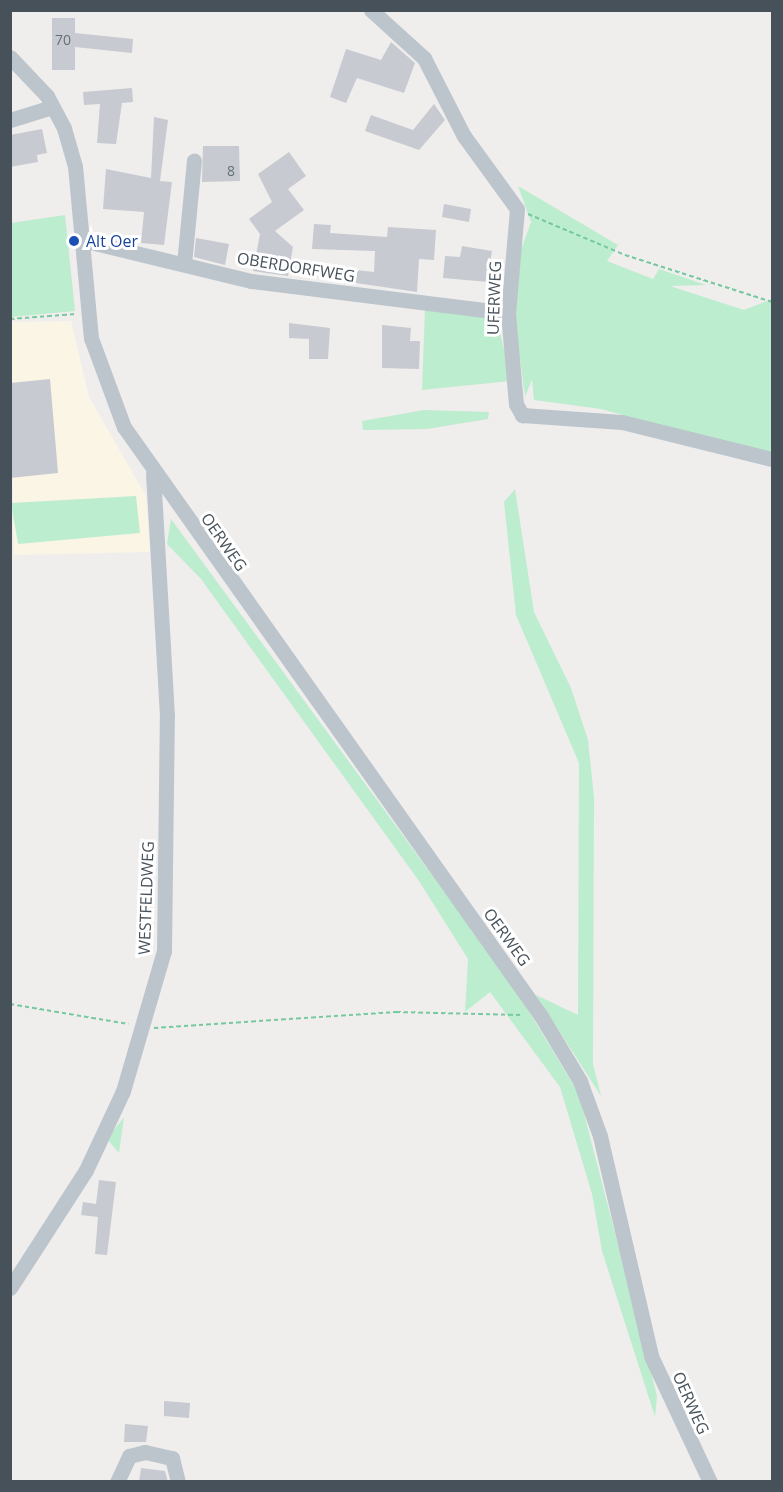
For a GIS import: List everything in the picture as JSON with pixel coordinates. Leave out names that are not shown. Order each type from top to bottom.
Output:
[{"type":"street","points":[[371,10],[424,58],[464,136],[517,209]]},
{"type":"street","name":"OERWEG","points":[[10,57],[52,106],[75,166],[89,312],[104,382],[153,473],[541,1016],[580,1081],[600,1136],[651,1356],[710,1482]]},
{"type":"street","points":[[10,120],[52,106]]},
{"type":"street","points":[[184,264],[194,160]]},
{"type":"street","name":"UFERWEG","points":[[517,209],[508,314],[516,404],[522,415],[622,422],[772,459]]},
{"type":"street","name":"OBERDORFWEG","points":[[82,240],[281,285],[508,314]]},
{"type":"street","name":"WESTFELDWEG","points":[[10,1288],[86,1170],[123,1091],[144,1028],[164,951],[167,716],[153,473]]},
{"type":"street","points":[[117,1482],[129,1456],[145,1452],[172,1458],[178,1482]]},
{"type":"path","points":[[517,209],[625,255],[772,302]]},
{"type":"path","points":[[10,319],[37,321],[89,312]]},
{"type":"path","points":[[10,1004],[144,1028],[193,1029],[396,1012],[541,1016]]},
{"type":"shaded area","points":[[71,321],[89,397],[146,496],[150,552],[14,555],[10,322]]},
{"type":"green space","points":[[518,186],[618,245],[607,261],[653,279],[659,269],[706,285],[670,286],[744,310],[772,299],[772,456],[601,409],[534,400],[532,379],[525,397],[515,319],[521,250],[531,222]]},
{"type":"green space","points":[[65,215],[75,311],[11,317],[11,223]]},
{"type":"green space","points":[[425,308],[479,312],[497,319],[511,381],[422,390]]},
{"type":"green space","points":[[424,410],[489,412],[488,419],[427,429],[363,430],[362,421]]},
{"type":"green space","points":[[515,489],[534,612],[571,688],[588,740],[594,797],[593,1064],[601,1096],[536,995],[578,1015],[579,763],[516,615],[504,502]]},
{"type":"green space","points":[[136,496],[140,533],[18,544],[11,503]]},
{"type":"green space","points":[[171,519],[514,987],[579,1094],[657,1396],[655,1417],[602,1251],[592,1194],[560,1087],[490,992],[465,1012],[468,959],[419,881],[201,579],[167,544]]},
{"type":"green space","points":[[124,1117],[119,1153],[107,1139]]},
{"type":"building","points":[[52,18],[75,18],[75,33],[133,39],[132,53],[75,47],[75,70],[52,70]]},
{"type":"building","points":[[391,42],[415,63],[404,93],[357,78],[346,103],[330,97],[346,49],[381,60]]},
{"type":"building","points":[[132,88],[133,102],[122,103],[116,144],[97,143],[100,104],[84,105],[83,92]]},
{"type":"building","points":[[434,104],[445,120],[419,150],[365,131],[371,115],[413,130]]},
{"type":"building","points":[[154,117],[168,120],[160,181],[172,182],[164,245],[141,243],[144,212],[103,209],[106,169],[151,178]]},
{"type":"building","points":[[42,129],[47,153],[37,155],[38,162],[10,167],[10,135]]},
{"type":"building","points":[[203,146],[239,146],[240,181],[202,182]]},
{"type":"building","points":[[289,152],[306,176],[288,189],[304,210],[275,231],[293,247],[288,276],[253,271],[260,234],[249,219],[272,202],[258,174]]},
{"type":"building","points":[[444,204],[471,209],[469,222],[442,217]]},
{"type":"building","points":[[314,224],[331,225],[330,233],[387,237],[388,227],[436,230],[434,260],[419,259],[417,292],[329,279],[330,267],[374,272],[375,251],[312,249]]},
{"type":"building","points":[[196,238],[229,244],[225,265],[194,257]]},
{"type":"building","points":[[462,246],[492,251],[490,262],[502,263],[500,283],[443,278],[445,256],[460,257]]},
{"type":"building","points":[[289,323],[330,328],[328,359],[309,359],[309,339],[289,338]]},
{"type":"building","points":[[382,325],[411,328],[410,341],[420,341],[419,369],[382,368]]},
{"type":"building","points":[[50,379],[58,473],[10,478],[10,383]]},
{"type":"building","points":[[99,1180],[116,1182],[107,1255],[95,1254],[98,1217],[81,1215],[83,1202],[96,1204]]},
{"type":"building","points":[[164,1401],[190,1403],[189,1418],[164,1416]]},
{"type":"building","points":[[125,1424],[148,1426],[146,1442],[124,1442]]},
{"type":"building","points":[[141,1468],[165,1471],[168,1482],[139,1482]]},
{"type":"place","name":"Alt Oer","points":[[74,241]]}]
